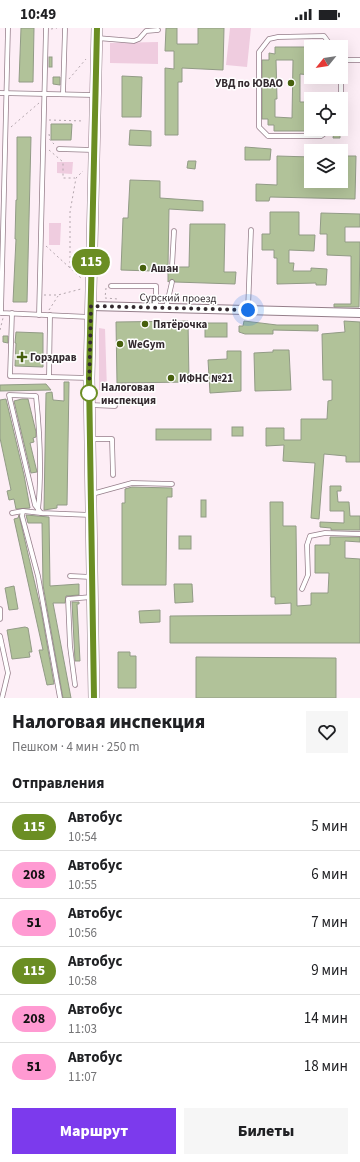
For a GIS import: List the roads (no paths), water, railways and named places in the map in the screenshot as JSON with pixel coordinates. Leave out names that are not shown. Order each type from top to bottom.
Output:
[{"type":"street","points":[[94,698],[94,596],[89,378],[97,33]]},
{"type":"street","name":"Сурский проезд","points":[[90,312],[166,308],[360,313]]},
{"type":"lane","points":[[8,28],[1,235],[1,313],[50,315],[90,312]]},
{"type":"lane","points":[[42,315],[40,294],[46,29]]},
{"type":"lane","points":[[63,94],[65,29]]},
{"type":"lane","points":[[97,33],[134,41],[139,39],[146,30],[158,30]]},
{"type":"lane","points":[[304,136],[268,136],[258,127],[259,52],[269,39],[278,37],[324,36],[327,40]]},
{"type":"lane","points":[[348,60],[360,60]]},
{"type":"lane","points":[[0,93],[45,96],[63,94],[95,95]]},
{"type":"lane","points":[[59,149],[94,150]]},
{"type":"lane","points":[[248,310],[251,230]]},
{"type":"lane","points":[[172,267],[174,231]]},
{"type":"lane","points":[[166,308],[172,282]]},
{"type":"lane","points":[[112,286],[156,286],[156,308]]},
{"type":"lane","points":[[12,313],[10,376],[89,378]]},
{"type":"lane","points":[[49,377],[50,315]]},
{"type":"lane","points":[[8,395],[36,396],[40,436],[39,512],[35,505],[8,395]]},
{"type":"lane","points":[[90,405],[115,406]]},
{"type":"lane","points":[[90,439],[112,439],[113,475]]},
{"type":"lane","points":[[91,494],[132,483],[172,484]]},
{"type":"lane","points":[[12,513],[23,511],[92,516]]},
{"type":"lane","points":[[23,511],[38,576],[60,698]]},
{"type":"lane","points":[[302,590],[308,575],[307,545],[310,536],[324,533],[360,534]]},
{"type":"lane","points":[[70,576],[93,577]]},
{"type":"lane","points":[[75,685],[70,646],[68,599],[94,596]]},
{"type":"lane","points":[[0,609],[0,619]]},
{"type":"lane","points":[[0,636],[8,672],[2,698]]},
{"type":"place","name":"УВД по ЮВАО","points":[[291,83]]},
{"type":"place","name":"Ашан","points":[[143,268]]},
{"type":"place","name":"Пятёрочка","points":[[145,324]]},
{"type":"place","name":"WeGym","points":[[120,344]]},
{"type":"place","name":"Горздрав","points":[[22,357]]},
{"type":"place","name":"ИФНС №21","points":[[171,378]]},
{"type":"place","name":"Налоговая инспекция","points":[[89,393]]}]
